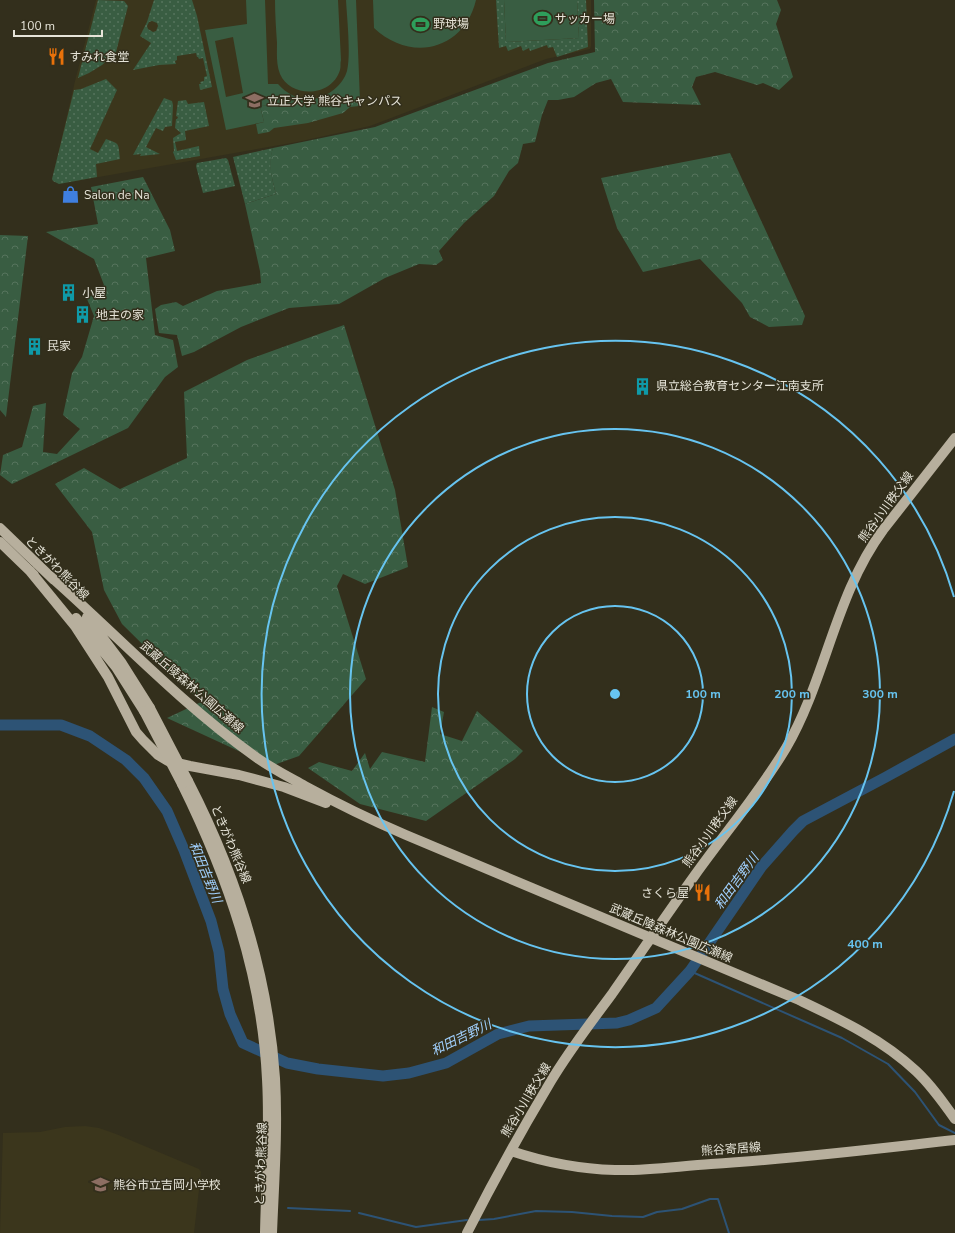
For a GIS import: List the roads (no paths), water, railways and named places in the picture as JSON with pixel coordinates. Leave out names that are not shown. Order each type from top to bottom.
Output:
[{"type":"main road","name":"熊谷小川秩父線","points":[[467,1233],[488,1191],[550,1082],[694,876],[755,794],[786,747],[800,720],[819,676],[847,598],[874,541],[955,438]]},
{"type":"main road","name":"ときがわ熊谷線","points":[[0,528],[22,557],[30,571],[58,598],[92,636],[147,710]]},
{"type":"main road","name":"ときがわ熊谷線","points":[[0,542],[50,576],[81,610],[105,640],[147,710],[185,783],[211,846],[238,920],[266,1028],[276,1141],[272,1233]]},
{"type":"main road","name":"武蔵丘陵森林公園広瀬線","points":[[30,571],[79,631],[104,671],[136,732],[158,754],[168,761],[239,775],[284,787],[320,801],[351,810]]},
{"type":"main road","name":"武蔵丘陵森林公園広瀬線","points":[[50,576],[188,704],[254,756],[290,778],[351,810],[673,948],[799,1000],[870,1036],[917,1072],[930,1086],[955,1119]]},
{"type":"main road","name":"ときがわ熊谷線","points":[[265,1233],[271,1078]]},
{"type":"main road","name":"熊谷寄居線","points":[[511,1151],[532,1158],[561,1164],[589,1169],[615,1170],[751,1161],[955,1140]]},
{"type":"waterway","name":"和田吉野川","points":[[0,725],[61,725],[90,736],[126,760],[144,778],[167,811],[184,850],[211,921],[219,952],[223,989],[230,1014],[243,1043],[287,1063],[318,1069],[383,1076],[409,1073],[446,1063],[498,1034],[529,1026],[617,1023],[629,1020],[656,1008],[690,971],[762,866],[803,821],[955,739]]},
{"type":"waterway","points":[[690,971],[842,1038],[888,1064],[915,1092],[939,1125],[955,1133]]},
{"type":"waterway","points":[[479,1220],[494,1219],[536,1211],[643,1217],[657,1212],[682,1209],[710,1199],[718,1199],[729,1233]]},
{"type":"waterway","points":[[288,1208],[350,1211]]},
{"type":"waterway","points":[[359,1213],[416,1227],[467,1220]]},
{"type":"place","name":"サッカー場","points":[[542,19]]},
{"type":"place","name":"野球場","points":[[420,24]]},
{"type":"place","name":"すみれ食堂","points":[[56,57]]},
{"type":"place","name":"立正大学 熊谷キャンパス","points":[[254,101]]},
{"type":"place","name":"Salon de Na","points":[[71,195]]},
{"type":"place","name":"小屋","points":[[69,293]]},
{"type":"place","name":"地主の家","points":[[83,315]]},
{"type":"place","name":"民家","points":[[34,346]]},
{"type":"place","name":"県立総合教育センター江南支所","points":[[643,386]]},
{"type":"place","name":"さくら屋","points":[[702,893]]},
{"type":"place","name":"熊谷市立吉岡小学校","points":[[100,1185]]}]
